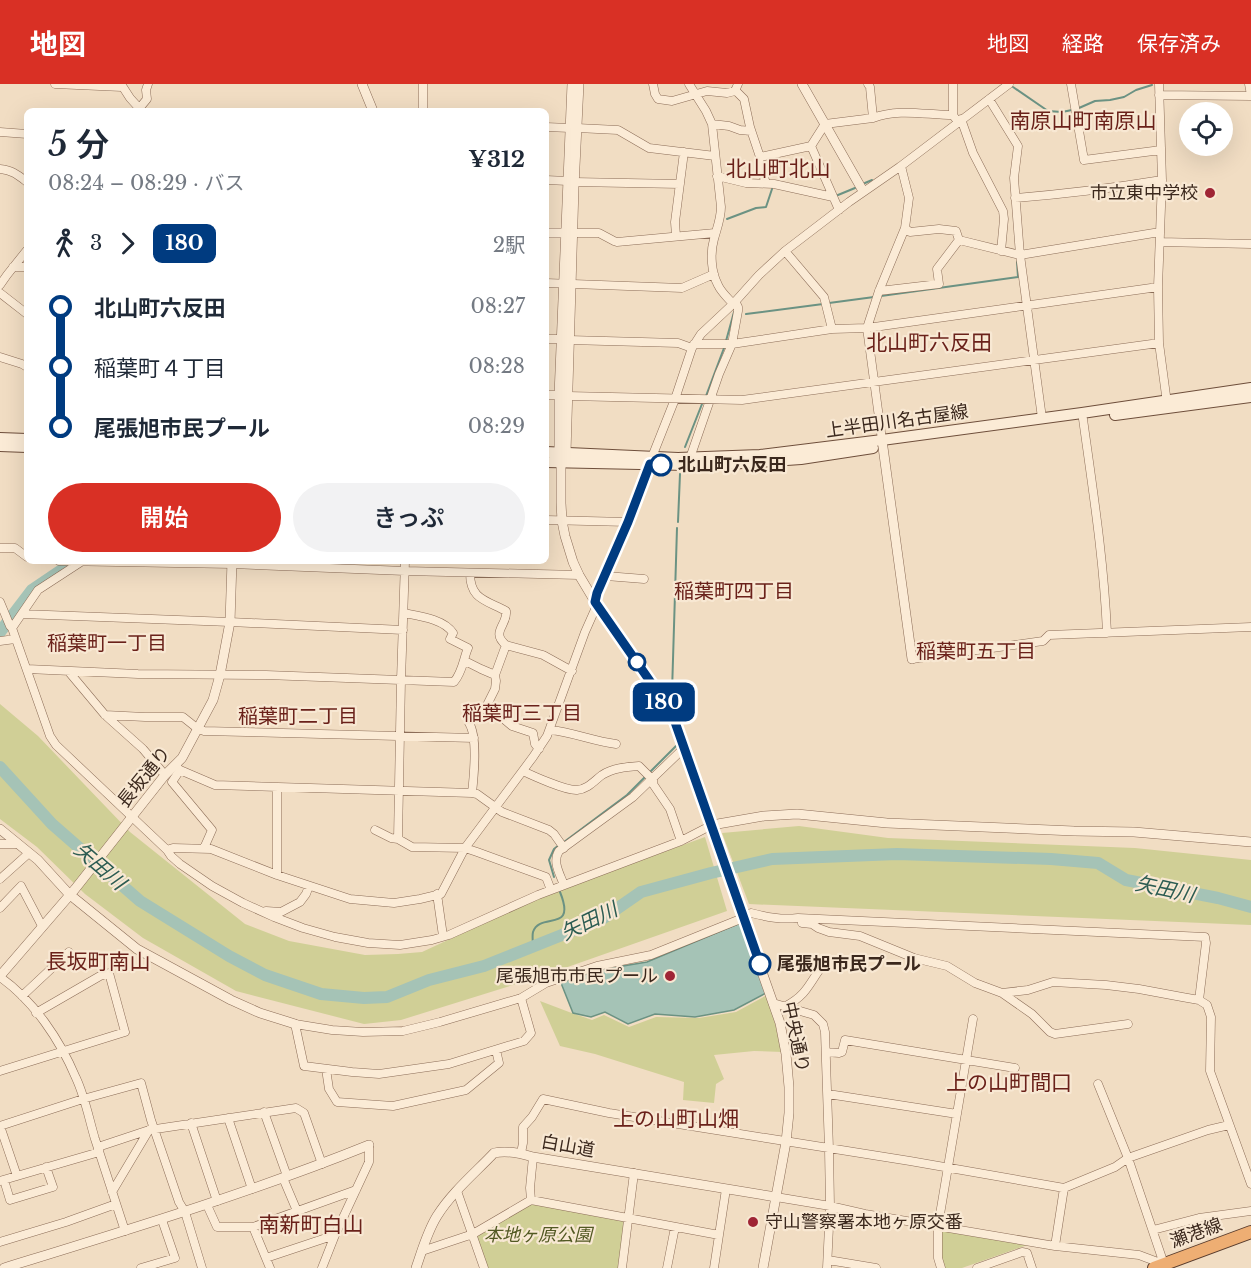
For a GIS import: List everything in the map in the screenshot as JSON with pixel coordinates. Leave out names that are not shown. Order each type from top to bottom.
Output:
[{"type":"highway","name":"瀬港線","points":[[1161,1267],[1251,1232]]},
{"type":"main road","name":"上半田川名古屋線","points":[[651,461],[769,454],[883,443],[1083,419],[1251,388]]},
{"type":"main road","name":"上半田川名古屋線","points":[[549,453],[562,456],[687,465],[801,459],[883,443],[1042,418],[1251,397]]},
{"type":"main road","points":[[0,438],[24,439]]},
{"type":"main road","points":[[0,446],[24,447]]},
{"type":"main road","name":"上半田川名古屋線","points":[[549,461],[562,456]]},
{"type":"street","points":[[55,84],[122,86],[138,108]]},
{"type":"street","points":[[140,108],[147,99],[148,84]]},
{"type":"street","points":[[362,84],[372,108]]},
{"type":"street","points":[[423,84],[423,108]]},
{"type":"street","name":"中央通り","points":[[572,84],[573,128],[563,395],[562,521],[573,562],[579,575],[596,604],[661,697],[675,722],[780,1023],[789,1076],[789,1113],[786,1142],[763,1268]]},
{"type":"street","name":"中央通り","points":[[573,128],[579,84]]},
{"type":"street","points":[[653,84],[658,99],[672,101],[707,91],[728,93],[735,91],[737,87],[744,99],[766,183]]},
{"type":"street","points":[[689,84],[712,124],[721,216],[711,254],[714,274],[718,286],[738,307],[732,344],[690,458]]},
{"type":"street","points":[[802,84],[863,191]]},
{"type":"street","points":[[868,84],[873,118]]},
{"type":"street","points":[[953,84],[957,119],[1002,211],[1004,219],[1001,251]]},
{"type":"street","points":[[167,850],[173,848],[211,849],[277,875],[350,898],[375,902],[407,901],[441,894],[465,848],[539,749],[550,730],[596,604],[597,593],[628,522],[693,346],[701,334],[785,251],[952,127],[957,119],[1009,84]]},
{"type":"street","points":[[1071,84],[1084,160],[1161,150]]},
{"type":"street","points":[[1159,84],[1162,180],[1158,287],[1159,344],[1167,404]]},
{"type":"street","points":[[1159,95],[1251,95],[1249,84]]},
{"type":"street","points":[[989,99],[1018,146],[1014,178],[1020,255],[1042,418]]},
{"type":"street","points":[[825,124],[901,112],[957,119]]},
{"type":"street","points":[[712,124],[751,130]]},
{"type":"street","points":[[760,158],[812,146],[825,124]]},
{"type":"street","points":[[549,127],[618,130],[649,148],[715,156]]},
{"type":"street","points":[[0,132],[24,134]]},
{"type":"street","points":[[812,146],[839,210]]},
{"type":"street","points":[[676,236],[675,222],[684,152]]},
{"type":"street","points":[[900,166],[909,198],[906,228],[879,291],[867,328],[912,659],[1043,641],[1049,635],[1251,627]]},
{"type":"street","points":[[0,170],[16,174],[24,180]]},
{"type":"street","points":[[717,176],[746,183],[766,183],[833,197]]},
{"type":"street","points":[[549,180],[680,184]]},
{"type":"street","points":[[1015,198],[1113,188],[1162,180]]},
{"type":"street","points":[[906,228],[910,232],[956,231],[959,240]]},
{"type":"street","points":[[959,240],[1020,255],[1160,232]]},
{"type":"street","points":[[549,233],[599,233],[617,242],[715,233]]},
{"type":"street","points":[[879,291],[939,284],[937,269],[959,240]]},
{"type":"street","points":[[1160,242],[1251,243]]},
{"type":"street","points":[[785,251],[824,297],[832,329]]},
{"type":"street","points":[[0,285],[3,273],[13,267],[24,254]]},
{"type":"street","points":[[13,267],[24,267]]},
{"type":"street","points":[[549,283],[682,288],[714,274]]},
{"type":"street","points":[[549,339],[693,346],[732,344],[832,329],[867,328],[1158,287]]},
{"type":"street","points":[[0,293],[24,312]]},
{"type":"street","points":[[549,395],[742,400],[1159,344]]},
{"type":"street","points":[[0,357],[24,366]]},
{"type":"street","points":[[1083,419],[1102,555],[1107,633]]},
{"type":"street","points":[[549,520],[628,522]]},
{"type":"street","points":[[0,548],[15,548],[24,555]]},
{"type":"street","points":[[11,627],[38,590],[77,564]]},
{"type":"street","name":"長坂通り","points":[[0,977],[165,775],[178,767],[213,700],[220,675],[230,622],[232,564]]},
{"type":"street","points":[[254,564],[405,571],[579,575]]},
{"type":"street","points":[[398,839],[405,564]]},
{"type":"street","points":[[470,573],[471,588],[476,595],[506,611],[499,634],[502,642],[543,655],[572,671]]},
{"type":"street","points":[[606,576],[644,579]]},
{"type":"street","points":[[0,602],[27,669],[50,736],[56,745],[180,864],[212,886],[262,912],[303,928],[335,937],[368,943],[400,945],[432,940],[551,890],[713,828],[764,816],[797,814],[887,823],[1134,832],[1251,842]]},
{"type":"street","points":[[27,669],[454,682],[465,661],[468,648],[450,639],[453,633],[451,630],[435,620],[404,613]]},
{"type":"street","points":[[22,614],[403,630]]},
{"type":"street","points":[[1,641],[15,639]]},
{"type":"street","points":[[472,792],[474,738],[473,729],[469,723],[487,705],[495,689],[495,675],[506,645]]},
{"type":"street","points":[[465,661],[495,675]]},
{"type":"street","points":[[69,672],[105,715],[142,749],[165,775]]},
{"type":"street","points":[[487,705],[512,726],[533,733],[535,744],[539,749]]},
{"type":"street","points":[[105,715],[183,717],[204,731],[474,738]]},
{"type":"street","points":[[550,730],[616,744]]},
{"type":"street","points":[[564,885],[555,859],[562,845],[633,797],[650,776],[684,748]]},
{"type":"street","points":[[523,771],[575,790],[586,788],[603,774],[617,768],[639,766],[650,776],[674,818],[681,841]]},
{"type":"street","points":[[204,848],[212,830],[172,782],[178,767],[214,784],[472,792],[502,812],[549,830],[562,845]]},
{"type":"street","points":[[277,787],[277,875]]},
{"type":"street","points":[[0,829],[39,860],[137,949],[231,1000],[260,1013],[312,1027],[363,1032],[403,1031],[440,1022],[521,998],[546,983],[597,966],[651,956],[742,913],[751,912],[786,919],[1205,937],[1199,1000]]},
{"type":"street","points":[[375,830],[412,847],[465,848],[546,877],[551,890]]},
{"type":"street","points":[[0,844],[18,844]]},
{"type":"street","points":[[0,879],[29,853]]},
{"type":"street","points":[[0,908],[21,885],[42,926]]},
{"type":"street","points":[[262,912],[265,910],[281,912],[293,907],[300,903],[309,886]]},
{"type":"street","points":[[437,894],[443,936]]},
{"type":"street","points":[[786,919],[790,922],[812,924],[829,932],[860,936],[914,958],[947,966],[975,982],[1002,993],[1055,1034],[1128,1024]]},
{"type":"street","points":[[22,996],[69,952]]},
{"type":"street","points":[[786,1006],[804,993],[820,969]]},
{"type":"street","points":[[0,1071],[125,1032],[109,974],[100,975],[36,1013]]},
{"type":"street","points":[[0,977],[22,996],[47,1026],[77,1079],[125,1231]]},
{"type":"street","points":[[1002,993],[1028,990],[1053,982],[1106,985],[1199,1000],[1207,1005],[1211,1017],[1210,1071],[1251,1184]]},
{"type":"street","points":[[295,1024],[304,1066],[379,1074],[449,1064],[525,1041],[531,1033],[521,998]]},
{"type":"street","points":[[773,1003],[814,1015],[823,1024],[825,1032],[830,1206],[828,1264],[876,1268]]},
{"type":"street","points":[[941,1268],[938,1258],[938,1226],[973,1019]]},
{"type":"street","points":[[826,1052],[842,1052],[845,1040],[1015,1068]]},
{"type":"street","points":[[326,1069],[329,1089],[337,1102],[393,1106],[466,1090],[499,1062],[496,1050]]},
{"type":"street","points":[[17,1176],[0,1126],[141,1083],[152,1129],[179,1202],[185,1212],[202,1268]]},
{"type":"street","points":[[1098,1084],[1128,1158],[1153,1230],[1161,1267]]},
{"type":"street","points":[[828,1094],[957,1114]]},
{"type":"street","points":[[521,1153],[523,1127],[543,1098],[609,1113],[948,1167],[1064,1188],[1115,1167],[1128,1158],[1229,1125]]},
{"type":"street","points":[[46,1167],[53,1187],[10,1200],[2,1181],[46,1167],[96,1153],[101,1146],[152,1129],[296,1108],[304,1113],[322,1164]]},
{"type":"street","points":[[264,1112],[297,1211]]},
{"type":"street","points":[[228,1118],[252,1189]]},
{"type":"street","points":[[191,1123],[217,1201]]},
{"type":"street","points":[[112,1192],[152,1129]]},
{"type":"street","points":[[4,1268],[207,1205],[369,1145],[369,1162],[321,1268]]},
{"type":"street","name":"白山道","points":[[416,1268],[431,1227],[438,1215],[457,1191],[494,1153],[502,1151],[776,1197]]},
{"type":"street","points":[[531,1200],[533,1157]]},
{"type":"street","points":[[622,1268],[634,1173]]},
{"type":"street","points":[[1055,1246],[1064,1188]]},
{"type":"street","points":[[714,1268],[726,1189]]},
{"type":"street","points":[[207,1205],[217,1227],[253,1227],[356,1190]]},
{"type":"street","points":[[457,1191],[484,1268]]},
{"type":"street","points":[[776,1197],[1055,1246],[1139,1255],[1161,1267]]},
{"type":"street","points":[[422,1251],[473,1234],[531,1200],[719,1235]]},
{"type":"street","points":[[0,1242],[116,1204]]},
{"type":"street","points":[[1153,1230],[1199,1218],[1251,1211]]},
{"type":"street","points":[[162,1220],[178,1268]]},
{"type":"street","points":[[253,1227],[270,1268]]},
{"type":"street","points":[[667,1268],[675,1227]]},
{"type":"street","points":[[266,1258],[335,1235]]},
{"type":"street","points":[[977,1268],[1022,1252],[1027,1253],[1032,1268]]},
{"type":"street","points":[[141,1268],[175,1258]]},
{"type":"green space","points":[[0,704],[38,736],[130,832],[245,924],[289,941],[365,955],[422,952],[545,895],[705,837],[727,911],[542,976],[401,1020],[364,1024],[236,991],[143,938],[85,894],[37,847],[0,819]]},
{"type":"green space","points":[[799,826],[888,838],[1135,848],[1251,860],[1251,925],[749,904],[722,833]]},
{"type":"green space","points":[[767,995],[783,1052],[754,1051],[714,1055],[724,1079],[716,1084],[714,1103],[683,1100],[684,1082],[595,1054],[560,1046],[540,1001],[592,1020],[604,1015],[629,1027],[656,1017],[699,1018],[736,1012]]},
{"type":"green space","name":"本地ヶ原公園","points":[[531,1200],[628,1218],[622,1268],[485,1268],[473,1234]]},
{"type":"green space","points":[[940,1229],[1027,1245],[962,1268],[945,1268],[941,1257]]},
{"type":"shaded area","name":"尾張旭市市民プール","points":[[740,923],[766,993],[734,1010],[695,1017],[655,1014],[628,1024],[605,1012],[591,1017],[573,1013],[561,983],[599,970],[647,962]]},
{"type":"waterway","points":[[1079,108],[1095,101],[1124,97],[1152,85]]},
{"type":"waterway","points":[[1013,87],[1048,111],[1072,110]]},
{"type":"waterway","points":[[865,183],[872,180]]},
{"type":"waterway","points":[[838,195],[855,188]]},
{"type":"waterway","points":[[727,219],[756,208],[766,207],[772,189]]},
{"type":"waterway","points":[[881,296],[1018,277],[1017,262]]},
{"type":"waterway","points":[[829,303],[874,297]]},
{"type":"waterway","points":[[746,314],[823,304]]},
{"type":"waterway","points":[[726,341],[734,312]]},
{"type":"waterway","points":[[706,396],[724,348]]},
{"type":"waterway","points":[[685,447],[702,404]]},
{"type":"waterway","points":[[678,522],[680,474]]},
{"type":"waterway","points":[[677,528],[672,692],[684,715]]},
{"type":"waterway","points":[[0,632],[32,590],[71,564]]},
{"type":"waterway","points":[[650,772],[676,746]]},
{"type":"waterway","name":"矢田川","points":[[0,767],[52,824],[140,901],[229,956],[265,975],[321,994],[364,998],[387,997],[429,980],[484,966],[602,919],[641,892],[772,859],[897,854],[1051,859],[1098,863],[1126,880],[1218,898],[1251,907]]},
{"type":"waterway","points":[[564,842],[627,795],[646,776]]},
{"type":"waterway","points":[[554,877],[549,860],[554,849],[559,845]]},
{"type":"waterway","points":[[533,947],[533,932],[537,926],[561,918],[564,913],[560,892]]},
{"type":"bus line","name":"180","points":[[661,465],[650,464],[595,602],[661,697],[675,722],[760,964]]},
{"type":"place","name":"市立東中学校","points":[[1210,193]]},
{"type":"place","name":"北山町六反田","points":[[661,465]]},
{"type":"place","name":"尾張旭市民プール","points":[[760,964]]},
{"type":"place","name":"尾張旭市市民プール","points":[[670,976]]},
{"type":"place","name":"守山警察署本地ヶ原交番","points":[[753,1222]]},
{"type":"district","name":"南原山町南原山","points":[[1083,121]]},
{"type":"district","name":"北山町北山","points":[[778,169]]},
{"type":"district","name":"北山町六反田","points":[[929,343]]},
{"type":"district","name":"稲葉町四丁目","points":[[734,591]]},
{"type":"district","name":"稲葉町一丁目","points":[[107,643]]},
{"type":"district","name":"稲葉町五丁目","points":[[976,651]]},
{"type":"district","name":"稲葉町三丁目","points":[[522,713]]},
{"type":"district","name":"稲葉町二丁目","points":[[298,716]]},
{"type":"district","name":"長坂町南山","points":[[98,962]]},
{"type":"district","name":"上の山町間口","points":[[1009,1083]]},
{"type":"district","name":"上の山町山畑","points":[[676,1119]]},
{"type":"district","name":"南新町白山","points":[[311,1225]]}]
